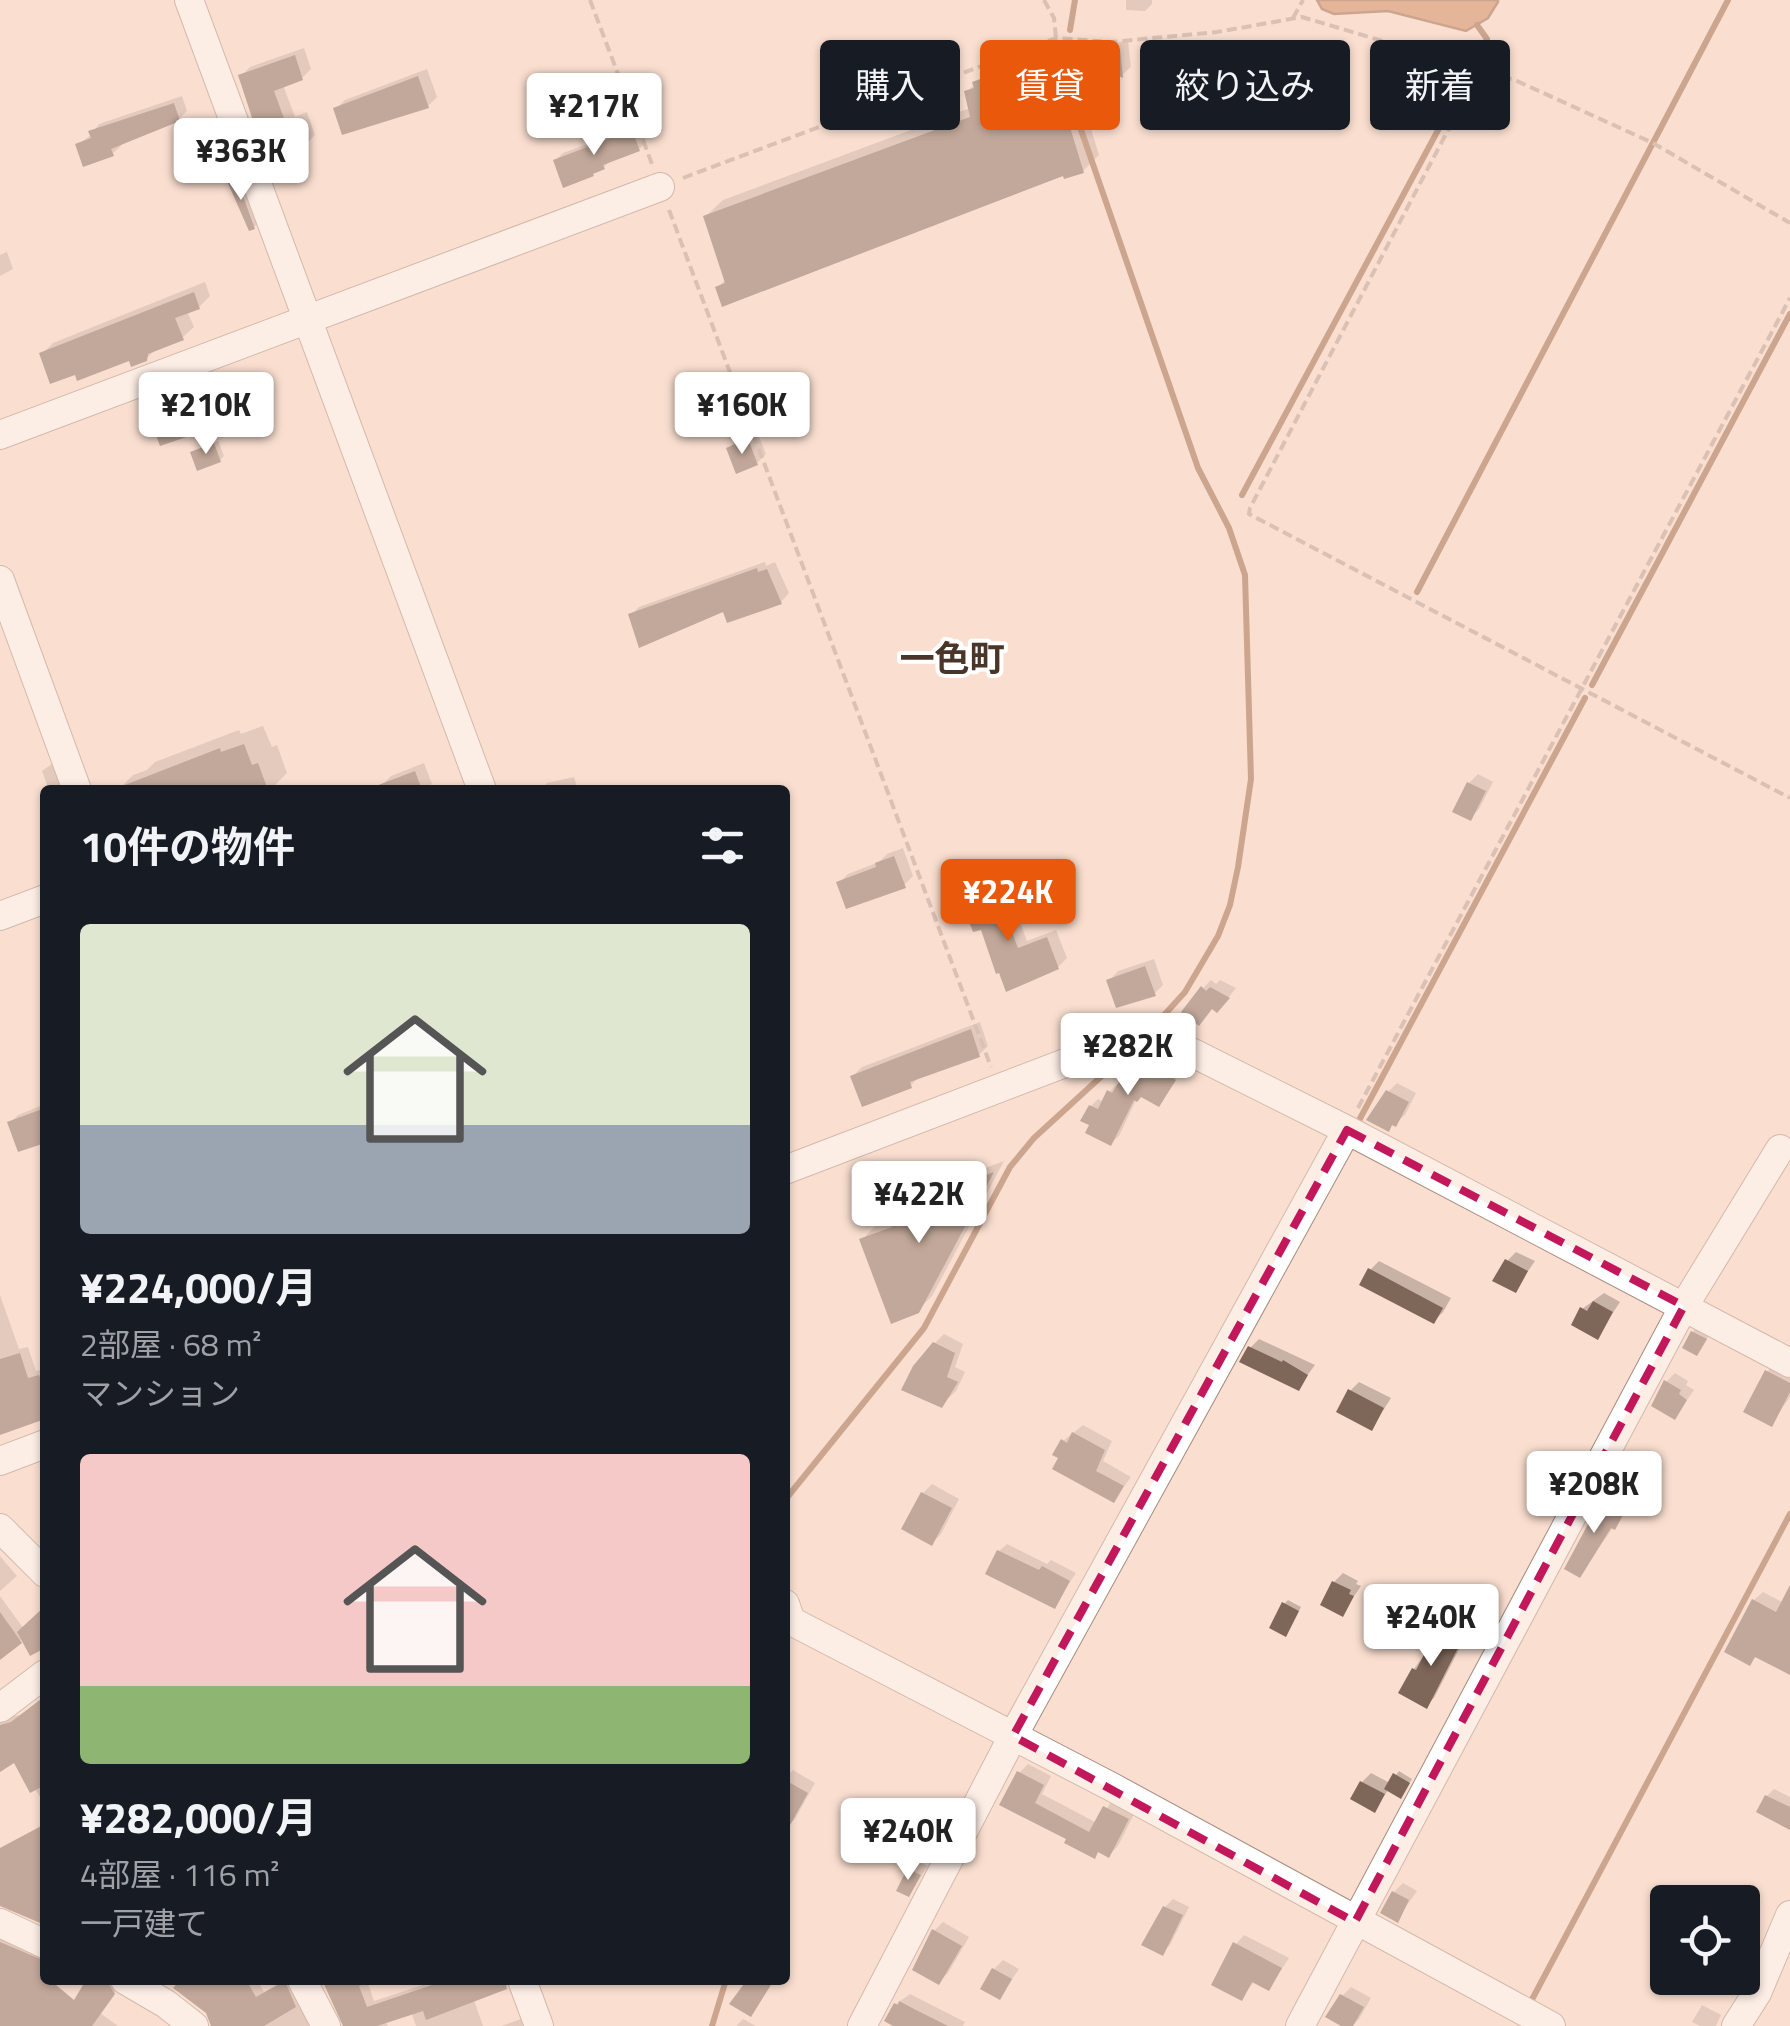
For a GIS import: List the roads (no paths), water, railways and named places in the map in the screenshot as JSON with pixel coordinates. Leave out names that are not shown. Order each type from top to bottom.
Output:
[{"type":"street","points":[[188,0],[480,785]]},
{"type":"street","points":[[0,435],[660,187]]},
{"type":"street","points":[[0,580],[75,785]]},
{"type":"street","points":[[0,916],[40,902]]},
{"type":"street","points":[[790,1168],[1149,1032],[1346,1130],[1790,1363]]},
{"type":"street","points":[[862,2026],[1013,1736],[1346,1130]]},
{"type":"street","points":[[1300,2026],[1684,1306],[1780,1149]]},
{"type":"street","points":[[0,1461],[40,1446]]},
{"type":"street","points":[[0,1528],[40,1568]]},
{"type":"street","points":[[790,1618],[1551,2026]]},
{"type":"street","points":[[0,1708],[40,1678]]},
{"type":"street","points":[[1736,2026],[1756,1992],[1790,1915]]},
{"type":"street","points":[[0,1922],[40,1942]]},
{"type":"street","points":[[134,1985],[194,2026]]},
{"type":"street","points":[[305,1985],[326,2026]]},
{"type":"street","points":[[524,1985],[539,2026]]},
{"type":"waterway","points":[[1070,30],[1075,0]]},
{"type":"waterway","points":[[1417,592],[1728,0]]},
{"type":"waterway","points":[[1242,495],[1487,39],[1477,25]]},
{"type":"waterway","points":[[1081,130],[1198,468],[1229,528],[1245,575],[1251,779],[1238,867],[1218,936],[1185,992],[1156,1024]]},
{"type":"waterway","points":[[1592,685],[1790,314]]},
{"type":"waterway","points":[[1356,1126],[1585,698]]},
{"type":"waterway","points":[[790,1494],[924,1328],[1010,1167],[1034,1138],[1128,1052]]},
{"type":"waterway","points":[[1528,2007],[1790,1514]]},
{"type":"waterway","points":[[712,2026],[724,1985]]},
{"type":"district","name":"一色町","points":[[952,658]]}]
